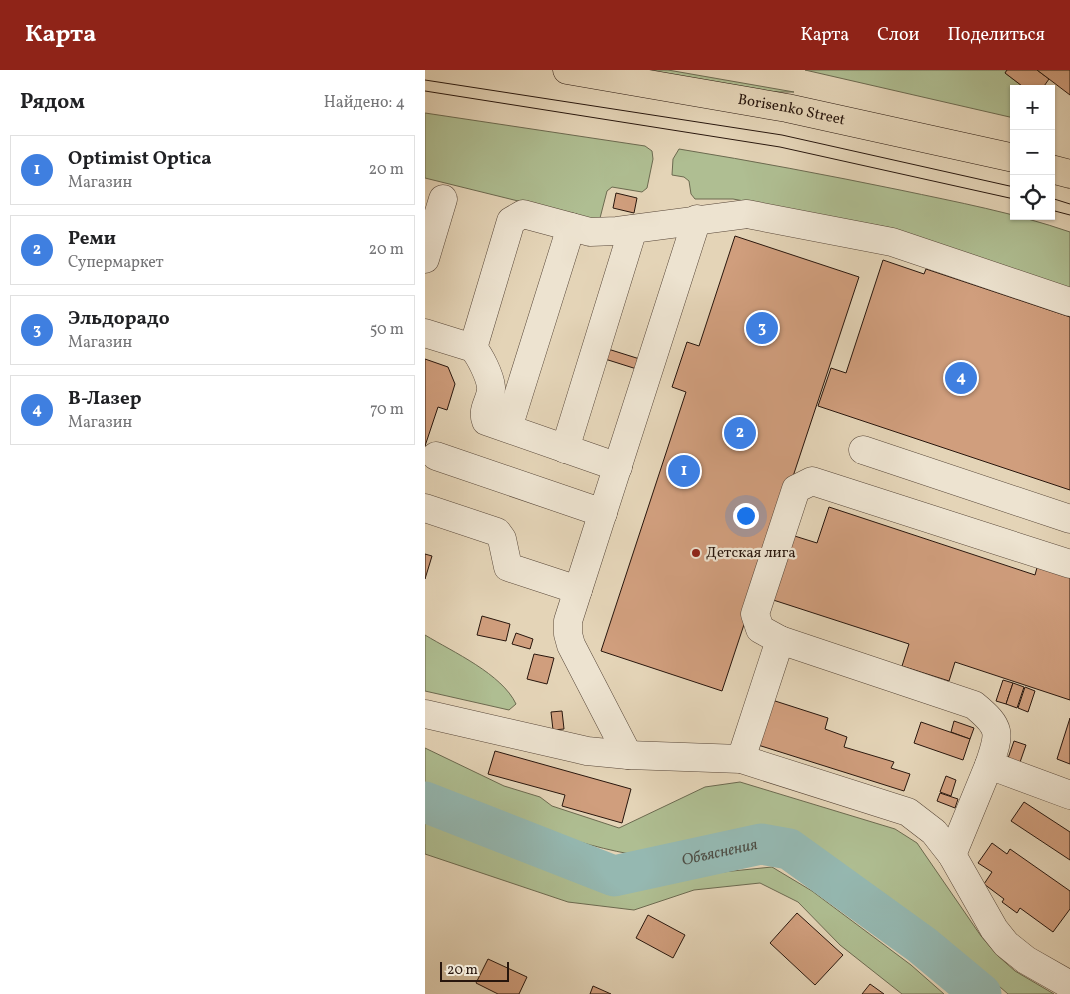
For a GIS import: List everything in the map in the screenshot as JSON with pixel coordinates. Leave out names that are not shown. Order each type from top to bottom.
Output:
[{"type":"main road","name":"Borisenko Street","points":[[567,70],[787,108],[1010,157]]},
{"type":"main road","points":[[1055,170],[1070,174]]},
{"type":"lane","points":[[425,259],[443,198]]},
{"type":"lane","points":[[473,348],[511,221],[523,214],[590,232],[633,229],[697,219],[747,214],[892,242],[1070,302]]},
{"type":"lane","points":[[628,755],[568,634],[568,621],[697,219]]},
{"type":"lane","points":[[507,428],[571,227]]},
{"type":"lane","points":[[565,449],[633,229]]},
{"type":"lane","points":[[425,332],[473,348],[478,354],[491,386],[483,414],[486,421],[618,467]]},
{"type":"lane","points":[[863,450],[1070,519]]},
{"type":"lane","points":[[436,456],[603,512]]},
{"type":"lane","points":[[952,855],[999,738],[992,720],[974,705],[779,640],[760,629],[755,614],[796,489],[812,481],[1070,564]]},
{"type":"lane","points":[[425,508],[497,532],[502,540],[509,566],[578,590]]},
{"type":"lane","points":[[741,759],[779,640]]},
{"type":"lane","points":[[425,714],[587,752],[741,759],[908,812],[934,832],[952,855],[993,929],[1006,944],[1026,960],[1070,985]]},
{"type":"lane","points":[[989,765],[1070,795]]},
{"type":"green space","points":[[642,70],[668,70],[794,92],[768,92]]},
{"type":"green space","points":[[805,70],[1007,70],[1005,73],[1021,85],[1010,85],[1010,117]]},
{"type":"green space","points":[[425,113],[645,146],[652,151],[653,159],[647,188],[642,192],[612,187],[607,191],[600,218],[591,219],[425,178]]},
{"type":"green space","points":[[679,149],[734,158],[943,199],[1010,215],[1010,220],[1030,220],[1049,225],[1070,232],[1070,289],[892,228],[733,199],[695,199],[691,194],[689,181],[684,177],[672,175],[673,159]]},
{"type":"green space","points":[[425,635],[488,673],[500,683],[516,704],[509,710],[425,691]]},
{"type":"green space","points":[[425,748],[504,786],[540,797],[552,806],[619,828],[705,787],[740,782],[895,829],[917,843],[981,936],[997,955],[1015,971],[1054,994],[1008,994],[943,937],[801,835],[770,827],[630,854],[604,848],[526,824],[425,783]]},
{"type":"green space","points":[[425,821],[615,893],[693,875],[772,867],[812,891],[911,965],[944,994],[902,994],[840,945],[798,902],[760,883],[694,890],[634,910],[568,902],[425,854]]},
{"type":"building","points":[[1007,70],[1037,70],[1049,79],[1045,85],[1021,85],[1005,73]]},
{"type":"building","points":[[1037,70],[1070,70],[1070,95],[1049,79]]},
{"type":"building","points":[[616,193],[637,198],[634,213],[613,208]]},
{"type":"building","points":[[735,236],[859,277],[722,691],[601,651],[686,392],[672,387],[687,342],[699,346]]},
{"type":"building","points":[[883,260],[924,274],[926,269],[1070,317],[1070,490],[818,406],[831,368],[846,373]]},
{"type":"building","points":[[608,349],[646,361],[643,371],[605,359]]},
{"type":"building","points":[[425,359],[448,367],[455,384],[447,410],[438,407],[425,446]]},
{"type":"building","points":[[829,507],[1035,575],[1038,564],[1070,574],[1070,700],[955,662],[949,681],[902,666],[909,644],[764,597],[785,533],[817,543]]},
{"type":"building","points":[[425,554],[432,556],[425,579]]},
{"type":"building","points":[[482,616],[510,624],[506,641],[477,635]]},
{"type":"building","points":[[516,633],[533,639],[530,649],[512,644]]},
{"type":"building","points":[[534,654],[554,658],[547,684],[527,679]]},
{"type":"building","points":[[1003,680],[1013,683],[1006,704],[996,701]]},
{"type":"building","points":[[1013,683],[1024,687],[1017,708],[1006,704]]},
{"type":"building","points":[[1025,687],[1035,691],[1028,712],[1018,708]]},
{"type":"building","points":[[772,700],[828,718],[825,729],[847,737],[844,747],[894,762],[891,768],[910,774],[904,791],[758,745]]},
{"type":"building","points":[[562,711],[564,729],[553,730],[551,712]]},
{"type":"building","points":[[1070,718],[1070,764],[1057,759]]},
{"type":"building","points":[[954,721],[974,728],[970,739],[951,732]]},
{"type":"building","points":[[921,722],[970,739],[963,760],[914,743]]},
{"type":"building","points":[[1014,741],[1026,745],[1018,768],[1006,764]]},
{"type":"building","points":[[495,751],[631,789],[622,823],[562,806],[565,795],[488,774]]},
{"type":"building","points":[[946,776],[956,780],[951,796],[940,792]]},
{"type":"building","points":[[940,793],[958,799],[955,808],[937,801]]},
{"type":"building","points":[[1024,802],[1070,832],[1070,860],[1011,821]]},
{"type":"building","points":[[992,843],[1007,854],[1010,849],[1070,891],[1070,909],[1053,932],[1020,908],[1017,913],[1002,902],[1004,899],[984,884],[992,872],[978,863]]},
{"type":"building","points":[[797,913],[843,955],[815,985],[770,943]]},
{"type":"building","points":[[648,915],[685,935],[673,958],[636,938]]},
{"type":"building","points":[[488,959],[527,977],[519,994],[498,994],[476,983]]},
{"type":"building","points":[[870,984],[884,994],[862,994]]},
{"type":"building","points":[[593,986],[611,994],[590,994]]},
{"type":"waterway","name":"Объяснения","points":[[425,802],[614,876],[761,844],[789,849],[922,945],[981,994]]},
{"type":"tram line","points":[[425,80],[782,135],[1010,186]]},
{"type":"tram line","points":[[425,91],[780,147],[1010,198]]},
{"type":"tram line","points":[[1055,199],[1070,204]]},
{"type":"tram line","points":[[1055,211],[1070,215]]},
{"type":"place","name":"Эльдорадо","points":[[762,328]]},
{"type":"place","name":"В-Лазер","points":[[961,378]]},
{"type":"place","name":"Реми","points":[[740,433]]},
{"type":"place","name":"Optimist Optica","points":[[684,471]]},
{"type":"place","name":"Детская лига","points":[[696,553]]}]
